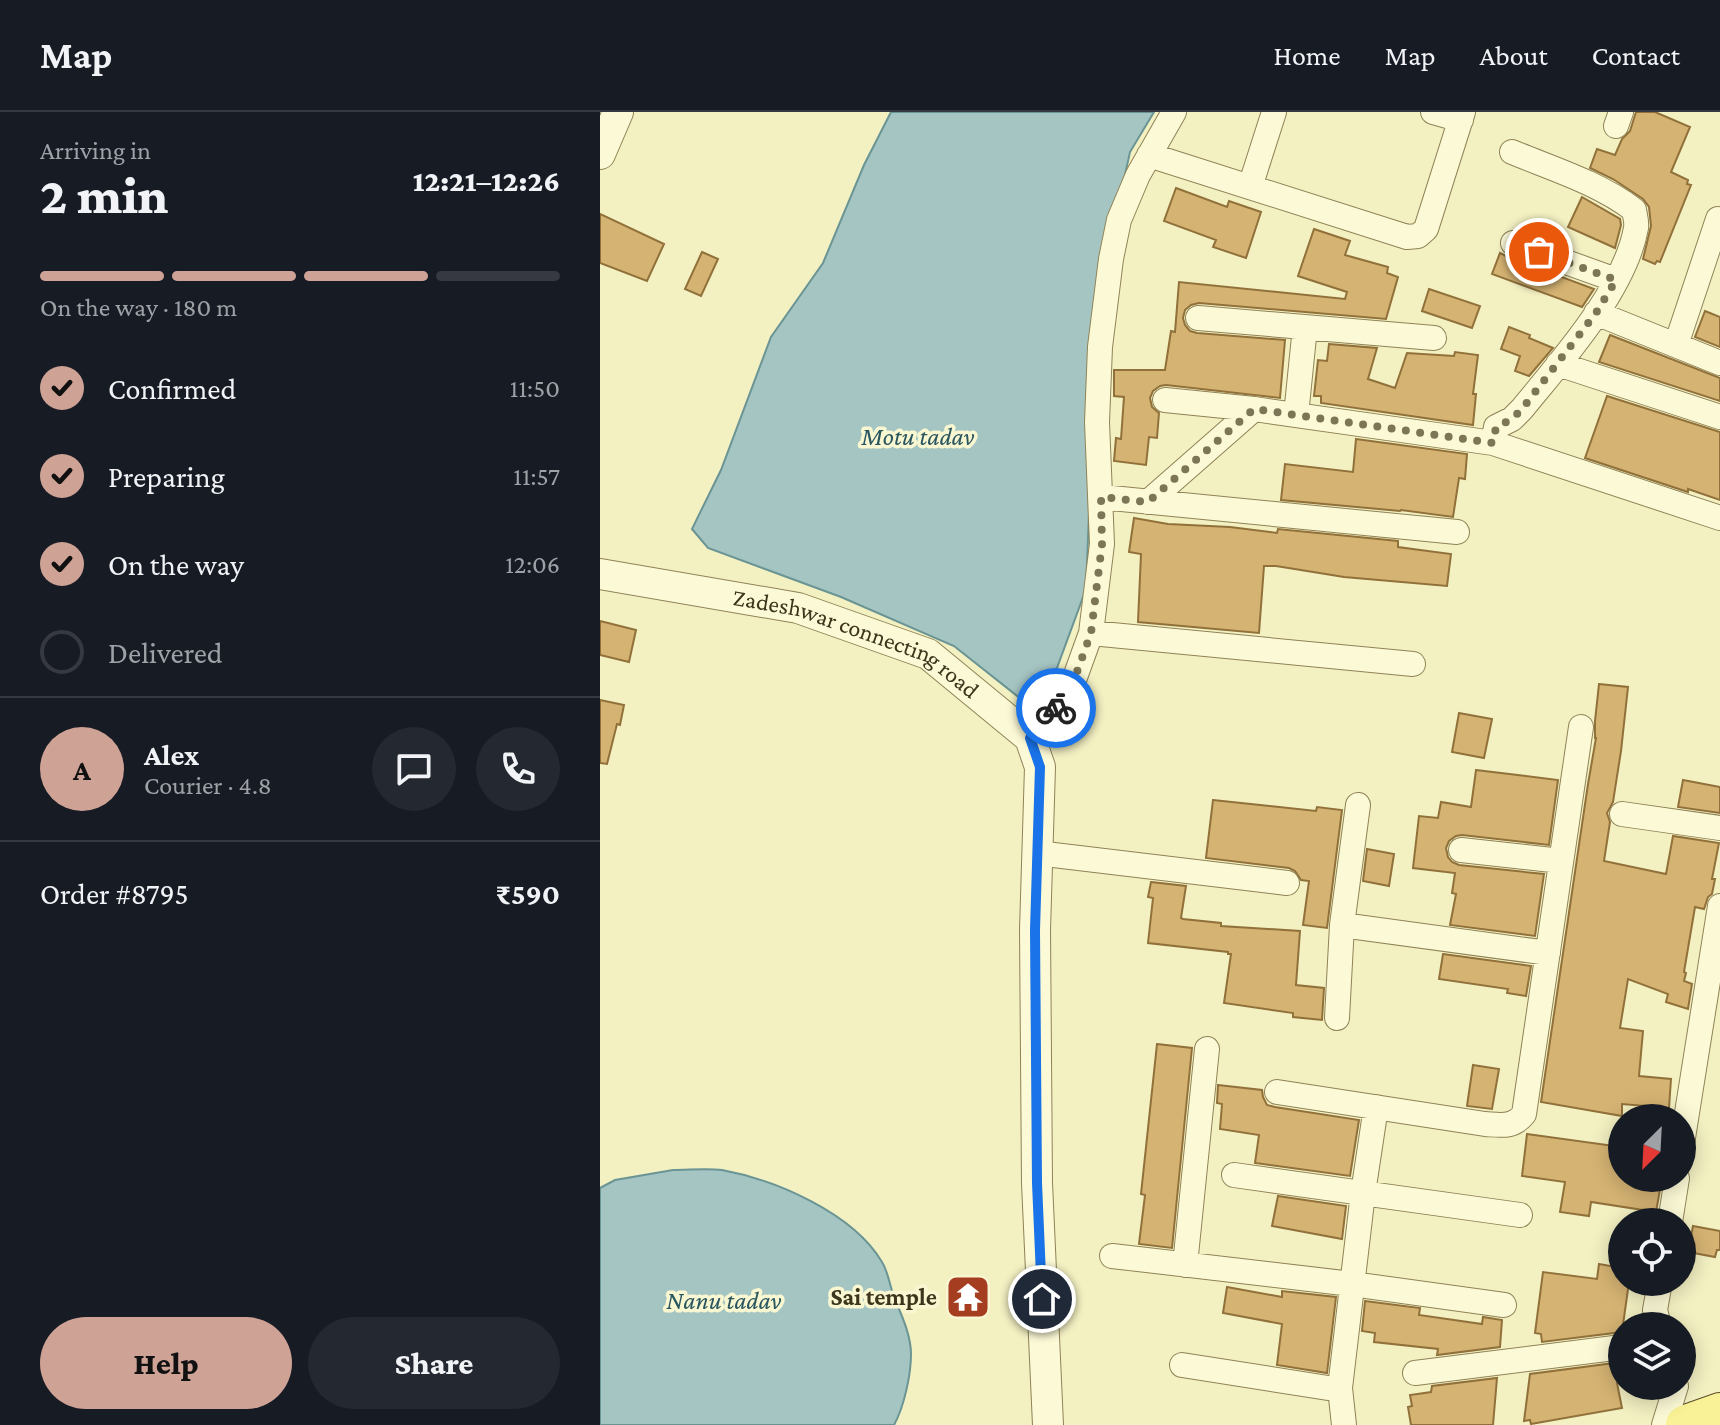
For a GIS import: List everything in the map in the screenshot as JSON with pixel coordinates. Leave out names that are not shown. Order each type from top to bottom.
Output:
[{"type":"main road","points":[[1686,1425],[1720,1413]]},
{"type":"street","points":[[600,154],[618,112]]},
{"type":"street","points":[[1048,1425],[1037,1183],[1035,930],[1040,767],[1030,738],[1052,714],[1074,680],[1091,633],[1102,544],[1097,407],[1100,347],[1111,259],[1119,220],[1138,175],[1174,112]]},
{"type":"street","points":[[1250,187],[1274,112]]},
{"type":"street","points":[[1149,155],[1407,237],[1418,236],[1426,229],[1462,116],[1433,112]]},
{"type":"street","points":[[1493,443],[1496,427],[1512,419],[1522,409],[1596,313],[1627,258],[1637,225],[1634,210],[1622,201],[1512,152]]},
{"type":"street","points":[[1676,345],[1718,219]]},
{"type":"street","points":[[1513,243],[1616,280]]},
{"type":"street","points":[[1596,313],[1720,363]]},
{"type":"street","points":[[1198,318],[1434,338]]},
{"type":"street","points":[[1296,415],[1305,327]]},
{"type":"street","points":[[1558,364],[1720,417]]},
{"type":"street","points":[[1165,400],[1254,409],[1493,443],[1720,518]]},
{"type":"street","points":[[1148,502],[1254,409]]},
{"type":"street","points":[[1101,497],[1457,532]]},
{"type":"street","name":"Zadeshwar connecting road","points":[[600,574],[798,608],[928,654],[1030,738]]},
{"type":"street","points":[[1091,633],[1413,664]]},
{"type":"street","points":[[1277,1092],[1485,1124],[1508,1126],[1518,1122],[1524,1114],[1581,727]]},
{"type":"street","points":[[1337,1018],[1342,925],[1358,805]]},
{"type":"street","points":[[1622,814],[1720,828]]},
{"type":"street","points":[[1461,850],[1561,861]]},
{"type":"street","points":[[1037,853],[1287,883]]},
{"type":"street","points":[[1688,1104],[1720,906]]},
{"type":"street","points":[[1342,925],[1548,953]]},
{"type":"street","points":[[1185,1265],[1207,1049]]},
{"type":"street","points":[[1344,1425],[1340,1388],[1376,1107]]},
{"type":"street","points":[[1234,1175],[1520,1215]]},
{"type":"street","points":[[1112,1256],[1504,1305]]},
{"type":"street","points":[[1415,1373],[1608,1349]]},
{"type":"street","points":[[1182,1365],[1340,1388]]},
{"type":"street","points":[[1664,1425],[1672,1400]]},
{"type":"water","name":"Motu tadav","points":[[891,112],[1154,112],[1130,152],[1101,283],[1086,589],[1040,714],[954,646],[841,597],[708,548],[692,529],[721,470],[771,337],[823,263],[864,165]]},
{"type":"water","name":"Nanu tadav","points":[[673,1170],[722,1170],[766,1182],[833,1214],[869,1244],[886,1271],[911,1348],[906,1391],[894,1425],[600,1425],[600,1188],[615,1180]]},
{"type":"building","points":[[1636,112],[1655,112],[1690,127],[1671,172],[1688,180],[1687,184],[1691,185],[1660,262],[1655,264],[1643,259],[1651,226],[1649,207],[1643,199],[1613,179],[1590,168],[1597,149],[1615,155],[1622,139],[1630,131]]},
{"type":"building","points":[[1176,188],[1227,207],[1229,201],[1261,212],[1246,258],[1213,247],[1216,240],[1164,221]]},
{"type":"building","points":[[1582,197],[1620,219],[1615,248],[1568,227]]},
{"type":"building","points":[[600,214],[664,244],[647,281],[600,263]]},
{"type":"building","points":[[1314,229],[1350,241],[1345,255],[1388,267],[1387,273],[1398,277],[1386,319],[1199,303],[1191,305],[1185,310],[1183,318],[1190,331],[1285,340],[1280,398],[1160,386],[1150,398],[1152,407],[1159,413],[1157,438],[1149,437],[1146,465],[1114,461],[1116,438],[1121,439],[1124,397],[1114,396],[1114,370],[1165,370],[1171,331],[1175,332],[1179,282],[1345,299],[1347,292],[1298,276]]},
{"type":"building","points":[[702,252],[718,259],[701,296],[685,289]]},
{"type":"building","points":[[1500,253],[1594,289],[1582,307],[1492,274]]},
{"type":"building","points":[[1429,289],[1480,306],[1472,328],[1422,311]]},
{"type":"building","points":[[1705,311],[1720,317],[1720,347],[1695,337]]},
{"type":"building","points":[[1509,327],[1553,348],[1529,376],[1515,371],[1520,356],[1501,349]]},
{"type":"building","points":[[1610,335],[1720,378],[1720,401],[1599,362]]},
{"type":"building","points":[[1329,344],[1377,348],[1368,379],[1395,388],[1407,353],[1478,355],[1473,425],[1321,403],[1321,396],[1314,396],[1318,360],[1327,361]]},
{"type":"building","points":[[1607,396],[1720,432],[1720,500],[1585,458]]},
{"type":"building","points":[[1356,439],[1467,454],[1465,479],[1459,478],[1453,517],[1281,500],[1285,464],[1353,472]]},
{"type":"building","points":[[1134,518],[1168,524],[1277,533],[1278,529],[1398,541],[1398,547],[1451,554],[1447,586],[1264,566],[1259,633],[1138,622],[1141,554],[1129,552]]},
{"type":"building","points":[[600,621],[636,630],[629,662],[600,655]]},
{"type":"building","points":[[1599,684],[1628,687],[1613,802],[1607,813],[1610,822],[1604,861],[1666,874],[1673,836],[1719,843],[1712,894],[1704,909],[1695,907],[1684,972],[1684,981],[1692,984],[1688,1009],[1666,1002],[1668,994],[1628,979],[1620,1028],[1643,1031],[1639,1076],[1671,1079],[1669,1104],[1608,1104],[1608,1114],[1541,1102],[1596,738]]},
{"type":"building","points":[[600,700],[624,705],[607,764],[600,763]]},
{"type":"building","points":[[1459,713],[1492,719],[1484,758],[1452,752]]},
{"type":"building","points":[[1476,770],[1558,780],[1549,845],[1462,835],[1449,841],[1446,848],[1448,857],[1459,865],[1544,874],[1535,936],[1450,925],[1456,894],[1452,893],[1455,873],[1413,868],[1419,816],[1438,818],[1441,802],[1471,807]]},
{"type":"building","points":[[1683,780],[1720,787],[1720,813],[1678,807]]},
{"type":"building","points":[[1213,800],[1316,811],[1317,807],[1342,810],[1327,928],[1303,925],[1309,881],[1301,880],[1295,871],[1206,858]]},
{"type":"building","points":[[1367,849],[1394,854],[1389,886],[1363,881]]},
{"type":"building","points":[[1151,882],[1186,886],[1183,919],[1221,923],[1221,926],[1300,931],[1296,985],[1324,988],[1322,1020],[1224,1003],[1231,954],[1228,952],[1148,943],[1153,898],[1148,897]]},
{"type":"building","points":[[1443,954],[1531,966],[1526,996],[1507,993],[1508,989],[1439,979]]},
{"type":"building","points":[[1157,1044],[1192,1048],[1172,1248],[1139,1244],[1145,1195],[1141,1194]]},
{"type":"building","points":[[1473,1065],[1499,1069],[1492,1109],[1467,1106]]},
{"type":"building","points":[[1218,1085],[1262,1090],[1267,1105],[1275,1107],[1359,1120],[1350,1176],[1255,1163],[1259,1135],[1220,1129],[1222,1104],[1217,1103]]},
{"type":"building","points":[[1527,1134],[1608,1145],[1608,1192],[1660,1192],[1657,1208],[1630,1208],[1591,1202],[1589,1216],[1560,1212],[1565,1182],[1522,1176]]},
{"type":"building","points":[[1278,1196],[1346,1206],[1342,1239],[1272,1226]]},
{"type":"building","points":[[1696,1227],[1720,1231],[1720,1250],[1717,1250],[1715,1257],[1696,1253]]},
{"type":"building","points":[[1599,1264],[1608,1266],[1608,1296],[1627,1296],[1625,1312],[1608,1312],[1608,1334],[1542,1342],[1541,1334],[1535,1333],[1543,1272],[1597,1279]]},
{"type":"building","points":[[1227,1287],[1282,1297],[1282,1291],[1336,1297],[1327,1373],[1277,1365],[1282,1324],[1223,1313]]},
{"type":"building","points":[[1365,1301],[1420,1308],[1419,1315],[1482,1324],[1483,1317],[1502,1320],[1500,1347],[1437,1355],[1438,1349],[1374,1342],[1375,1333],[1362,1331]]},
{"type":"building","points":[[1608,1364],[1608,1400],[1620,1400],[1622,1408],[1531,1424],[1530,1420],[1524,1421],[1530,1374]]},
{"type":"building","points":[[1497,1378],[1493,1425],[1411,1425],[1410,1395],[1431,1392],[1432,1386]]},
{"type":"way so far","points":[[1056,708],[1074,680],[1091,633],[1102,544],[1101,497],[1148,502],[1254,409],[1493,443],[1496,427],[1512,419],[1522,409],[1596,313],[1616,280],[1539,252]]},
{"type":"place","name":"Sai temple","points":[[968,1297]]},
{"type":"route","points":[[1042,1299],[1037,1183],[1035,930],[1040,767],[1030,738],[1056,708]]}]
